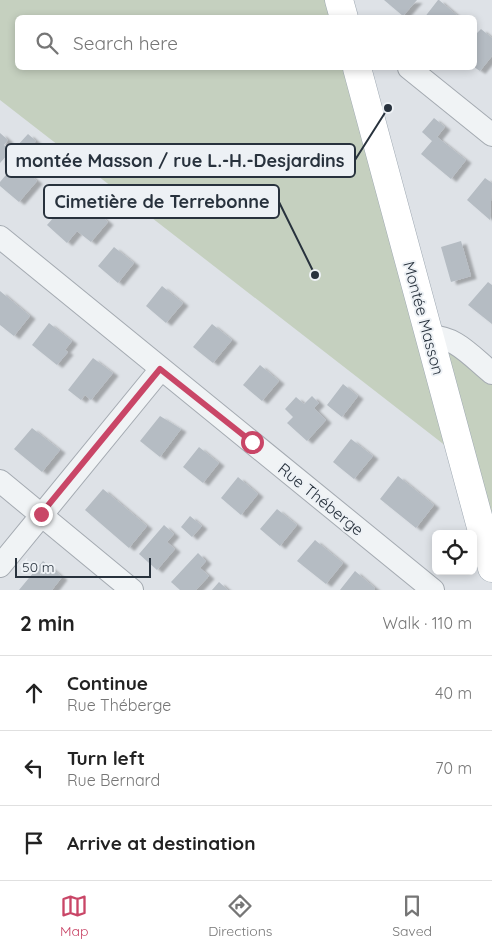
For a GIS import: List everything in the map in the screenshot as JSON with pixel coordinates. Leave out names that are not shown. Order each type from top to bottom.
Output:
[{"type":"main road","points":[[339,0],[343,15]]},
{"type":"main road","name":"Montée Masson","points":[[358,70],[428,337],[491,558]]},
{"type":"street","points":[[411,70],[492,135]]},
{"type":"street","name":"Rue Théberge","points":[[0,237],[433,590]]},
{"type":"street","points":[[428,337],[440,336],[450,339],[492,373]]},
{"type":"street","points":[[0,566],[160,369]]},
{"type":"street","points":[[0,481],[132,590]]},
{"type":"green space","points":[[0,0],[332,0],[336,15],[15,15],[15,70],[351,70],[451,450],[0,100]]},
{"type":"green space","points":[[435,336],[492,373],[492,553]]},
{"type":"building","points":[[384,0],[417,0],[402,15]]},
{"type":"building","points":[[439,0],[456,15],[426,15]]},
{"type":"building","points":[[481,29],[492,38],[492,56],[480,71],[477,69],[477,33]]},
{"type":"building","points":[[434,118],[445,127],[437,137],[466,160],[451,179],[421,154],[432,141],[422,132]]},
{"type":"building","points":[[0,133],[8,140],[4,145],[11,151],[0,163]]},
{"type":"building","points":[[28,134],[36,141],[25,154],[16,147]]},
{"type":"building","points":[[16,163],[37,181],[19,202],[0,186],[0,182]]},
{"type":"building","points":[[485,178],[492,183],[490,220],[467,200]]},
{"type":"building","points":[[75,193],[108,222],[91,242],[77,231],[67,243],[47,225]]},
{"type":"building","points":[[461,241],[471,276],[451,282],[441,247]]},
{"type":"building","points":[[114,247],[134,263],[118,283],[98,266]]},
{"type":"building","points":[[488,282],[492,285],[492,324],[468,305]]},
{"type":"building","points":[[162,286],[183,303],[166,323],[146,306]]},
{"type":"building","points":[[0,291],[30,316],[14,336],[0,325]]},
{"type":"building","points":[[49,323],[72,341],[65,350],[68,352],[57,365],[32,345]]},
{"type":"building","points":[[212,324],[232,340],[213,363],[193,347]]},
{"type":"building","points":[[93,358],[113,373],[91,400],[85,395],[81,400],[68,390]]},
{"type":"building","points":[[260,365],[279,381],[262,401],[243,385]]},
{"type":"building","points":[[343,384],[358,396],[342,417],[327,405]]},
{"type":"building","points":[[312,396],[319,403],[314,408],[326,420],[307,441],[287,423],[293,417],[285,409],[296,397],[304,404]]},
{"type":"building","points":[[160,416],[181,429],[160,457],[140,441]]},
{"type":"building","points":[[32,428],[60,450],[42,472],[14,449]]},
{"type":"building","points":[[351,439],[373,456],[354,479],[333,462]]},
{"type":"building","points":[[199,447],[219,463],[203,483],[183,467]]},
{"type":"building","points":[[398,476],[434,505],[416,528],[380,499]]},
{"type":"building","points":[[238,477],[258,494],[241,515],[221,498]]},
{"type":"building","points":[[103,489],[147,526],[129,548],[85,510]]},
{"type":"building","points":[[277,509],[297,525],[280,546],[260,529]]},
{"type":"building","points":[[190,516],[202,526],[192,537],[181,527]]},
{"type":"building","points":[[164,525],[174,534],[167,542],[175,549],[157,570],[139,554]]},
{"type":"building","points":[[315,540],[343,563],[326,584],[297,561]]},
{"type":"building","points":[[198,553],[206,561],[200,568],[209,576],[196,590],[180,590],[171,582]]},
{"type":"building","points":[[43,561],[62,577],[52,590],[19,590]]},
{"type":"building","points":[[355,571],[375,588],[374,590],[340,590]]},
{"type":"building","points":[[219,582],[228,590],[212,590]]},
{"type":"place","name":"montée Masson / rue L.-H.-Desjardins","points":[[388,108]]},
{"type":"place","name":"Cimetière de Terrebonne","points":[[315,275]]},
{"type":"route","points":[[41,514],[160,369],[252,442]]}]
